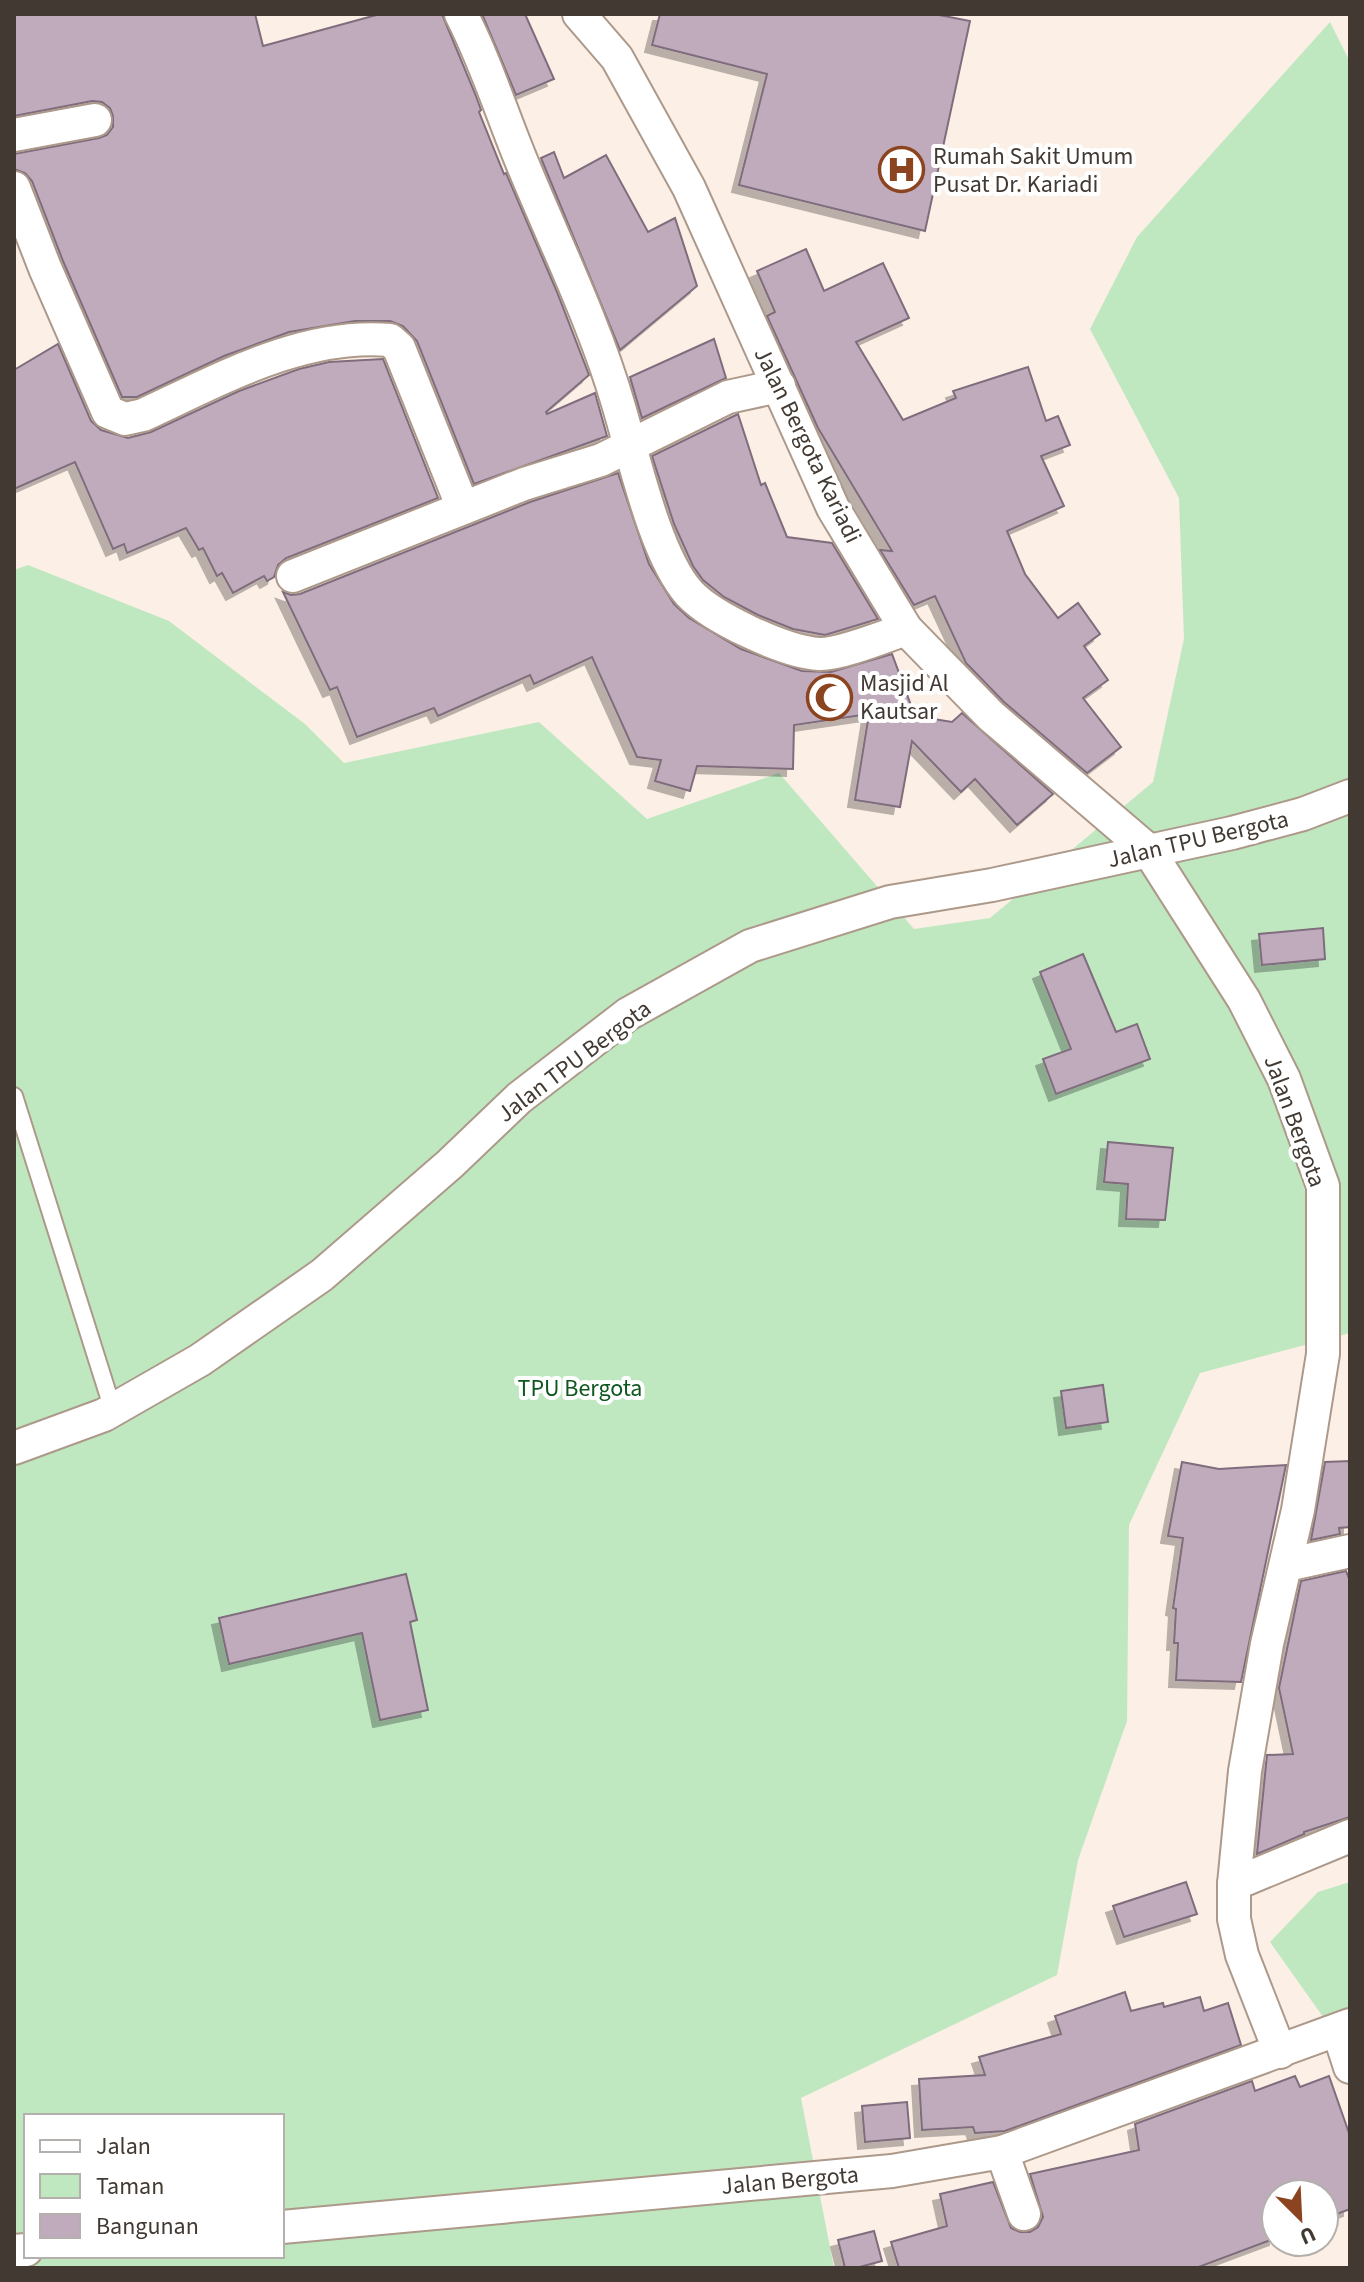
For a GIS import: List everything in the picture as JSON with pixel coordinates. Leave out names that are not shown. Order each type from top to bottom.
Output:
[{"type":"street","points":[[461,14],[586,315],[619,406],[628,446],[664,551],[690,593],[725,618],[788,648],[822,654],[906,629]]},
{"type":"street","name":"Jalan Bergota Kariadi","points":[[579,14],[617,58],[689,188],[833,508],[906,629],[991,716],[1149,851]]},
{"type":"street","points":[[14,135],[95,120]]},
{"type":"street","points":[[14,188],[108,412],[125,419],[143,415],[280,354],[321,344],[390,340],[399,348],[463,508]]},
{"type":"street","points":[[293,576],[524,484],[601,460],[728,397],[779,386]]},
{"type":"street","name":"Jalan TPU Bergota","points":[[14,1448],[113,1410],[200,1360],[322,1275],[450,1164],[519,1098],[628,1014],[750,946],[890,902],[992,885],[1149,851],[1303,814],[1350,796]]},
{"type":"street","name":"Jalan Bergota","points":[[1149,851],[1250,1013],[1284,1079],[1323,1186],[1323,1354],[1298,1510],[1267,1644],[1245,1771],[1234,1884],[1234,1919],[1242,1955],[1280,2052]]},
{"type":"street","points":[[1286,1565],[1350,1551]]},
{"type":"street","points":[[1234,1884],[1350,1836]]},
{"type":"street","points":[[1344,2028],[1350,2067]]},
{"type":"street","name":"Jalan Bergota","points":[[284,2227],[892,2171],[1002,2152],[1344,2028]]},
{"type":"street","points":[[1002,2152],[1024,2214]]},
{"type":"lane","points":[[14,1096],[113,1410]]},
{"type":"green space","name":"TPU Bergota","points":[[1330,22],[1350,62],[1350,1333],[1200,1373],[1129,1525],[1127,1721],[1078,1860],[1057,1975],[801,2098],[834,2268],[14,2268],[14,570],[28,565],[169,621],[305,724],[344,763],[539,722],[647,819],[779,773],[914,929],[990,918],[1153,782],[1184,639],[1179,498],[1090,329],[1137,237]]},
{"type":"green space","points":[[1350,1882],[1350,2055],[1270,1942],[1318,1892]]},
{"type":"building","points":[[14,14],[255,14],[263,46],[380,14],[442,14],[504,174],[557,292],[589,375],[546,412],[595,393],[607,436],[474,484],[417,341],[403,326],[390,321],[355,321],[289,332],[224,356],[137,397],[122,397],[32,181],[25,173],[14,169],[14,154],[107,135],[113,127],[113,116],[110,108],[102,102],[92,101],[14,116]]},
{"type":"building","points":[[482,14],[525,14],[554,79],[516,95]]},
{"type":"building","points":[[660,14],[934,14],[970,21],[925,231],[739,185],[767,74],[652,45]]},
{"type":"building","points":[[554,152],[564,178],[606,155],[648,232],[675,218],[697,286],[620,350],[541,158]]},
{"type":"building","points":[[806,249],[824,291],[883,263],[909,318],[856,342],[903,420],[956,398],[953,391],[1028,367],[1046,421],[1058,416],[1070,445],[1041,456],[1064,506],[1007,531],[1025,574],[1058,618],[1078,603],[1100,634],[1084,646],[1108,680],[1083,698],[1121,747],[1087,773],[1004,702],[966,663],[935,596],[914,605],[880,550],[892,551],[818,428],[767,316],[775,312],[757,271]]},
{"type":"building","points":[[714,339],[726,378],[642,418],[630,377]]},
{"type":"building","points":[[58,344],[91,421],[101,430],[128,438],[151,432],[239,391],[299,369],[329,362],[383,359],[438,498],[286,558],[278,565],[274,577],[267,581],[264,576],[233,593],[222,573],[217,576],[203,548],[199,550],[186,528],[127,553],[124,544],[113,549],[75,462],[14,489],[14,370]]},
{"type":"building","points":[[738,414],[761,485],[765,483],[787,537],[832,543],[878,619],[825,635],[793,629],[724,597],[703,580],[693,566],[674,524],[652,456]]},
{"type":"building","points":[[618,473],[649,564],[674,604],[689,618],[741,649],[802,671],[831,672],[892,654],[915,716],[952,722],[962,713],[1053,794],[1017,825],[975,779],[961,792],[912,741],[900,807],[855,800],[869,714],[794,725],[793,769],[697,766],[690,791],[655,781],[661,760],[637,757],[592,657],[534,684],[530,675],[438,716],[434,708],[357,737],[337,687],[330,690],[283,592],[300,594],[530,502]]},
{"type":"building","points":[[1323,928],[1325,959],[1262,965],[1259,934]]},
{"type":"building","points":[[1083,954],[1116,1032],[1137,1024],[1150,1059],[1056,1094],[1043,1059],[1071,1049],[1040,972]]},
{"type":"building","points":[[1108,1142],[1173,1148],[1165,1220],[1126,1219],[1128,1184],[1104,1182]]},
{"type":"building","points":[[1103,1385],[1108,1422],[1066,1428],[1061,1391]]},
{"type":"building","points":[[1350,1461],[1350,1527],[1339,1528],[1340,1534],[1311,1540],[1325,1462]]},
{"type":"building","points":[[1182,1462],[1219,1469],[1286,1465],[1241,1682],[1176,1680],[1178,1643],[1174,1643],[1176,1609],[1173,1608],[1183,1538],[1168,1536]]},
{"type":"building","points":[[1346,1571],[1350,1581],[1350,1817],[1304,1832],[1257,1854],[1267,1755],[1293,1754],[1279,1688],[1301,1581]]},
{"type":"building","points":[[406,1574],[417,1620],[410,1622],[428,1710],[380,1720],[362,1633],[229,1664],[219,1618]]},
{"type":"building","points":[[1186,1882],[1197,1914],[1124,1937],[1113,1906]]},
{"type":"building","points":[[1125,1992],[1131,2011],[1163,2003],[1164,2007],[1200,1997],[1204,2011],[1228,2003],[1241,2045],[1005,2131],[975,2133],[973,2127],[922,2130],[919,2079],[985,2075],[979,2057],[1061,2034],[1055,2016]]},
{"type":"building","points":[[1295,2076],[1300,2087],[1329,2076],[1350,2136],[1350,2209],[1340,2213],[1340,2178],[1260,2178],[1260,2244],[1196,2268],[899,2268],[891,2242],[947,2226],[940,2194],[993,2182],[1011,2228],[1030,2232],[1038,2227],[1043,2217],[1030,2174],[1139,2150],[1135,2124],[1252,2081],[1255,2091]]},
{"type":"building","points":[[907,2102],[910,2138],[865,2142],[862,2106]]},
{"type":"building","points":[[874,2231],[882,2261],[845,2268],[838,2240]]},
{"type":"place","name":"Rumah Sakit Umum Pusat Dr. Kariadi","points":[[902,170]]},
{"type":"place","name":"Masjid Al Kautsar","points":[[829,697]]}]
